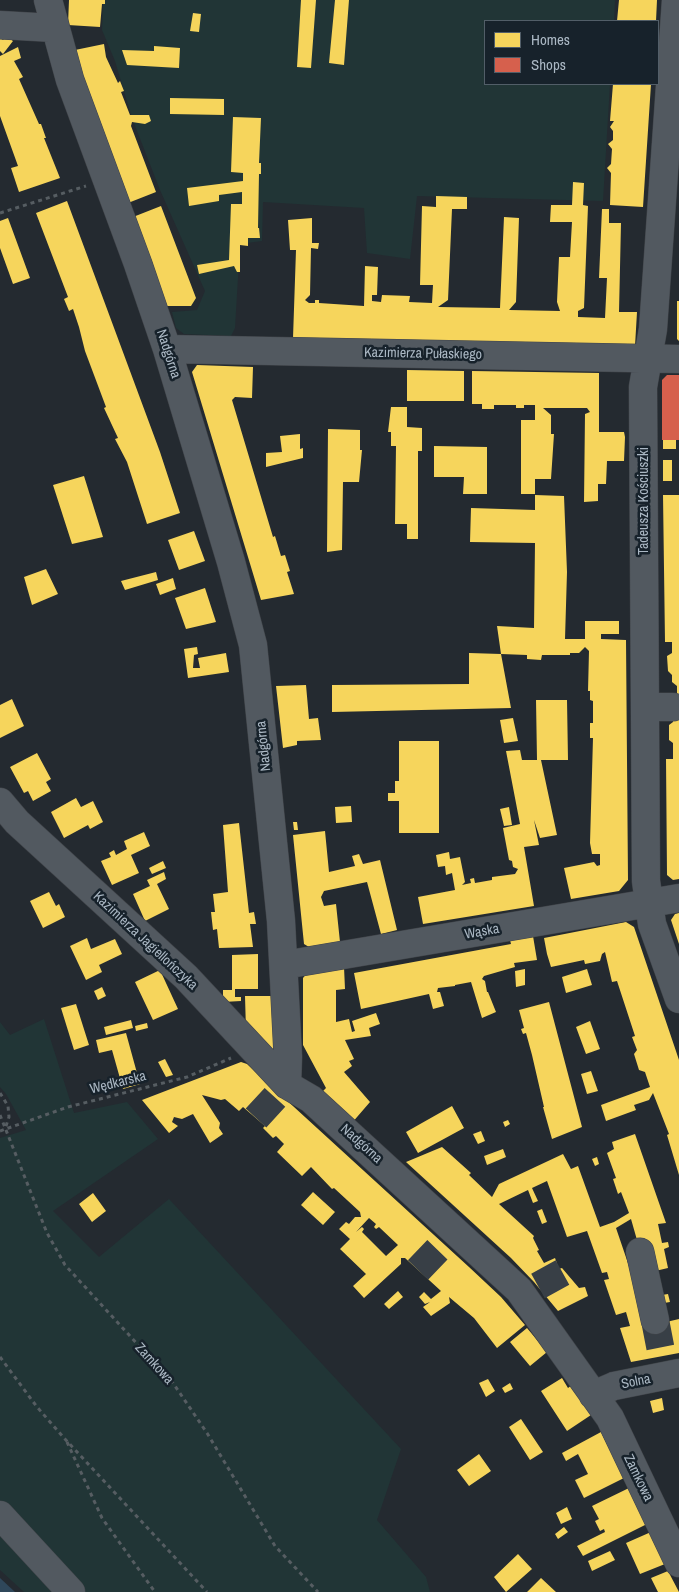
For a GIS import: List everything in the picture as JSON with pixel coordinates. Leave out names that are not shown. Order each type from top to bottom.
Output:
[{"type":"street","name":"Nadgórna","points":[[48,0],[54,28],[105,180],[138,264],[167,349],[228,553],[253,645],[284,965],[288,1057],[285,1088],[311,1099],[449,1237],[530,1291],[594,1395]]},
{"type":"street","name":"Tadeusza Kościuszki","points":[[676,0],[653,329],[643,387],[648,904],[652,924],[679,999]]},
{"type":"street","points":[[0,25],[54,28]]},
{"type":"street","name":"Kazimierza Pułaskiego","points":[[167,349],[679,359]]},
{"type":"street","points":[[645,707],[673,707]]},
{"type":"street","name":"Kazimierza Jagiellończyka","points":[[0,802],[17,822],[186,976],[285,1088]]},
{"type":"street","name":"Wąska","points":[[284,965],[679,898]]},
{"type":"street","points":[[640,1252],[655,1320]]},
{"type":"street","name":"Solna","points":[[594,1395],[614,1386],[669,1369]]},
{"type":"street","name":"Zamkowa","points":[[594,1395],[610,1418],[679,1563]]},
{"type":"street","points":[[0,1515],[71,1592]]},
{"type":"path","points":[[0,213],[105,180]]},
{"type":"path","name":"Wędkarska","points":[[0,1131],[68,1107],[186,1077],[236,1055]]},
{"type":"path","points":[[0,1094],[8,1106],[9,1117],[5,1129]]},
{"type":"path","name":"Zamkowa","points":[[0,1115],[47,1233],[65,1264],[173,1384],[207,1433],[275,1546],[318,1592]]},
{"type":"path","points":[[0,1357],[37,1407],[65,1439],[207,1592]]},
{"type":"path","points":[[65,1439],[102,1518],[155,1592]]},
{"type":"green space","points":[[103,0],[615,0],[614,20],[484,20],[484,85],[610,85],[603,201],[417,196],[410,259],[367,253],[364,208],[263,202],[262,241],[240,244],[235,328],[231,336],[184,334],[176,328],[172,312],[197,310],[205,291],[160,190],[132,118],[115,61],[102,30]]},
{"type":"green space","points":[[44,1019],[74,1113],[127,1102],[158,1139],[53,1211],[99,1257],[169,1199],[401,1449],[377,1520],[426,1577],[430,1592],[24,1592],[0,1570],[0,1138],[26,1130],[6,1094],[0,1087],[0,1022],[10,1035]]},
{"type":"water","points":[[0,1578],[15,1592],[0,1592]]},
{"type":"building: Homes","points":[[69,0],[105,0],[105,4],[102,4],[100,27],[68,25]]},
{"type":"building: Homes","points":[[301,0],[316,0],[311,68],[297,67]]},
{"type":"building: Homes","points":[[335,0],[349,0],[344,65],[329,63]]},
{"type":"building: Homes","points":[[619,0],[657,0],[656,20],[617,20]]},
{"type":"building: Homes","points":[[193,13],[201,14],[199,32],[190,31]]},
{"type":"building: Homes","points":[[6,36],[13,41],[3,54],[0,51],[0,37],[3,40]]},
{"type":"building: Homes","points":[[104,44],[106,57],[118,83],[120,81],[124,91],[121,92],[130,115],[149,115],[151,121],[145,124],[132,122],[131,126],[156,192],[128,203],[92,107],[75,50]]},
{"type":"building: Homes","points":[[154,46],[180,48],[179,68],[127,65],[122,50],[154,51]]},
{"type":"building: Homes","points":[[18,47],[21,58],[14,61],[23,77],[19,79],[39,124],[41,124],[46,138],[44,138],[60,178],[19,192],[11,168],[18,166],[0,116],[0,56]]},
{"type":"building: Homes","points":[[613,85],[651,85],[643,207],[610,205],[611,173],[607,168],[611,164],[612,149],[608,144],[613,140],[613,131],[610,127],[614,121],[610,121]]},
{"type":"building: Homes","points":[[170,98],[224,99],[224,115],[170,114]]},
{"type":"building: Homes","points":[[233,117],[261,118],[259,163],[261,163],[261,174],[259,174],[258,228],[260,238],[248,238],[248,246],[240,245],[240,272],[237,272],[234,266],[199,274],[197,265],[229,260],[231,204],[242,204],[242,192],[219,195],[219,201],[189,206],[187,188],[243,181],[243,173],[231,172]]},
{"type":"building: Homes","points":[[573,182],[584,183],[583,205],[588,206],[584,308],[578,311],[578,317],[605,318],[607,278],[599,278],[602,209],[609,209],[609,223],[621,223],[619,312],[637,312],[635,346],[293,338],[296,250],[290,250],[288,220],[312,218],[312,243],[319,243],[318,249],[311,248],[310,295],[305,300],[309,303],[315,303],[315,300],[319,300],[319,303],[364,306],[365,266],[378,267],[377,295],[372,295],[372,301],[381,302],[382,295],[410,296],[409,302],[432,303],[433,285],[420,285],[422,206],[436,207],[436,196],[467,197],[467,209],[452,209],[448,300],[438,307],[500,308],[504,217],[519,218],[516,302],[509,310],[560,311],[557,302],[559,257],[570,257],[572,222],[550,222],[551,205],[572,205]]},
{"type":"building: Homes","points":[[67,201],[160,452],[180,513],[147,524],[127,462],[115,439],[118,438],[104,408],[106,407],[85,351],[73,309],[69,311],[64,299],[68,297],[36,213]]},
{"type":"building: Homes","points":[[161,206],[196,298],[191,306],[167,306],[133,217]]},
{"type":"building: Homes","points":[[8,218],[30,278],[13,284],[0,248],[0,221]]},
{"type":"building: Homes","points":[[677,301],[679,301],[679,341],[677,339]]},
{"type":"building: Homes","points":[[197,365],[253,367],[252,398],[235,397],[232,400],[273,537],[275,536],[281,556],[285,555],[290,571],[287,572],[294,594],[261,600],[192,372]]},
{"type":"building: Homes","points":[[407,370],[464,371],[464,401],[407,401]]},
{"type":"building: Homes","points":[[472,371],[599,373],[599,432],[624,432],[625,437],[624,461],[607,461],[606,484],[598,484],[598,501],[584,502],[585,414],[590,412],[587,408],[543,408],[551,415],[551,434],[554,434],[551,479],[535,479],[535,494],[521,494],[521,420],[535,420],[535,405],[524,405],[524,408],[516,408],[516,405],[494,405],[494,409],[482,409],[482,404],[472,404]]},
{"type":"building: Homes","points":[[391,407],[407,407],[407,427],[422,428],[422,451],[418,451],[418,539],[407,539],[407,524],[395,524],[396,446],[391,446],[391,432],[388,432]]},
{"type":"building: Homes","points":[[328,429],[360,430],[360,450],[362,450],[359,482],[343,482],[342,550],[327,552]]},
{"type":"building: Homes","points":[[300,434],[300,449],[303,448],[303,458],[266,467],[266,453],[282,452],[280,436]]},
{"type":"building: Homes","points":[[663,440],[676,440],[676,449],[663,449]]},
{"type":"building: Homes","points":[[434,446],[487,447],[487,494],[463,494],[464,477],[434,477]]},
{"type":"building: Homes","points":[[663,460],[672,460],[672,481],[663,481]]},
{"type":"building: Homes","points":[[84,476],[103,537],[72,544],[53,485]]},
{"type":"building: Homes","points":[[535,495],[564,496],[567,572],[565,639],[585,639],[585,621],[619,621],[619,634],[601,634],[601,639],[626,640],[628,880],[619,891],[571,899],[564,868],[594,862],[597,866],[600,865],[600,854],[592,854],[590,843],[593,738],[590,738],[590,723],[593,723],[593,701],[590,700],[590,691],[588,691],[589,651],[585,647],[579,653],[570,653],[570,655],[542,655],[541,660],[527,659],[527,655],[501,654],[497,626],[534,628],[535,543],[470,542],[471,508],[535,510]]},
{"type":"building: Homes","points":[[663,495],[679,495],[679,879],[673,880],[667,875],[666,759],[673,759],[673,743],[669,740],[669,725],[673,722],[673,697],[677,694],[677,686],[672,682],[672,675],[668,671],[667,656],[672,653],[672,642],[665,642]]},
{"type":"building: Homes","points":[[194,531],[205,561],[179,570],[168,540]]},
{"type":"building: Homes","points":[[46,569],[58,594],[32,605],[24,577]]},
{"type":"building: Homes","points":[[156,572],[158,580],[125,590],[121,581]]},
{"type":"building: Homes","points":[[173,578],[176,589],[160,595],[156,584]]},
{"type":"building: Homes","points":[[205,588],[216,622],[186,629],[175,598]]},
{"type":"building: Homes","points":[[197,647],[198,654],[194,655],[193,668],[200,668],[198,658],[226,653],[229,672],[188,678],[184,649]]},
{"type":"building: Homes","points":[[469,653],[501,654],[511,708],[332,712],[332,685],[469,684]]},
{"type":"building: Homes","points":[[306,685],[309,719],[318,718],[321,740],[297,741],[297,745],[283,748],[276,686]]},
{"type":"building: Homes","points":[[12,699],[24,726],[0,738],[0,705]]},
{"type":"building: Homes","points":[[536,700],[567,700],[568,760],[541,760],[557,835],[540,838],[534,820],[539,845],[524,847],[534,906],[423,924],[418,897],[455,890],[452,873],[446,875],[445,866],[438,867],[436,855],[449,852],[450,859],[460,857],[465,882],[462,885],[471,883],[470,879],[474,878],[475,883],[492,880],[492,877],[515,874],[518,869],[513,867],[512,861],[509,860],[503,828],[520,824],[506,751],[520,750],[522,760],[537,760]]},
{"type":"building: Homes","points":[[513,718],[518,741],[504,743],[500,720]]},
{"type":"building: Homes","points":[[399,741],[439,741],[439,833],[399,833],[399,801],[388,801],[388,793],[395,793],[395,781],[399,781]]},
{"type":"building: Homes","points":[[37,753],[51,779],[46,782],[51,791],[33,801],[28,791],[24,793],[10,767]]},
{"type":"building: Homes","points":[[76,798],[81,807],[93,801],[103,822],[90,829],[88,825],[64,838],[51,812]]},
{"type":"building: Homes","points":[[351,806],[352,822],[336,823],[335,807]]},
{"type":"building: Homes","points":[[509,807],[512,825],[504,826],[500,809]]},
{"type":"building: Homes","points":[[293,822],[297,822],[298,830],[294,830]]},
{"type":"building: Homes","points":[[239,823],[249,913],[254,912],[256,924],[250,924],[253,947],[219,948],[217,929],[213,930],[211,912],[215,912],[213,894],[228,892],[223,825]]},
{"type":"building: Homes","points":[[325,831],[329,872],[355,866],[352,856],[359,854],[363,864],[380,860],[397,930],[381,934],[367,882],[324,891],[321,897],[324,906],[336,904],[340,942],[309,947],[304,944],[293,835]]},
{"type":"building: Homes","points":[[144,832],[150,846],[131,855],[139,873],[112,885],[101,861],[111,857],[109,853],[114,850],[116,855],[127,849],[124,841]]},
{"type":"building: Homes","points":[[163,861],[166,868],[152,874],[149,868]]},
{"type":"building: Homes","points":[[164,872],[166,879],[157,884],[169,909],[145,921],[133,894],[150,886],[147,880]]},
{"type":"building: Homes","points":[[49,892],[56,906],[59,904],[65,917],[43,928],[30,901]]},
{"type":"building: Homes","points":[[679,913],[679,944],[671,920],[675,914]]},
{"type":"building: Homes","points":[[626,922],[634,927],[679,1060],[679,1175],[667,1135],[669,1134],[653,1093],[649,1100],[634,1105],[636,1110],[606,1121],[601,1105],[650,1087],[645,1072],[639,1070],[634,1054],[637,1050],[632,1037],[635,1036],[617,981],[612,982],[605,952],[602,954],[600,961],[585,964],[584,960],[551,967],[547,954],[544,938]]},
{"type":"building: Homes","points":[[533,936],[537,960],[514,963],[515,967],[484,976],[482,979],[485,981],[487,992],[496,1012],[482,1018],[471,982],[438,988],[437,992],[440,992],[444,1006],[433,1009],[429,994],[361,1009],[354,973],[511,944],[510,940]]},
{"type":"building: Homes","points":[[87,938],[91,949],[115,939],[122,954],[99,965],[102,972],[86,980],[70,946]]},
{"type":"building: Homes","points":[[258,954],[258,989],[235,989],[235,997],[241,997],[241,1001],[223,1002],[223,990],[232,990],[232,955]]},
{"type":"building: Homes","points":[[344,967],[345,989],[336,990],[336,1022],[349,1019],[352,1032],[355,1031],[352,1021],[376,1013],[380,1024],[369,1028],[371,1036],[345,1040],[354,1059],[349,1061],[352,1066],[344,1072],[370,1102],[351,1124],[323,1091],[326,1088],[303,1045],[303,978],[307,973]]},
{"type":"building: Homes","points":[[525,969],[525,985],[516,987],[515,971]]},
{"type":"building: Homes","points":[[587,969],[592,985],[566,993],[562,977]]},
{"type":"building: Homes","points":[[160,970],[178,1009],[153,1020],[135,982]]},
{"type":"building: Homes","points":[[102,987],[106,996],[98,1000],[94,991]]},
{"type":"building: Homes","points":[[245,996],[273,996],[274,1052],[246,1031]]},
{"type":"building: Homes","points":[[549,1002],[582,1127],[552,1139],[526,1033],[523,1034],[521,1029],[524,1028],[519,1010]]},
{"type":"building: Homes","points":[[76,1004],[89,1045],[74,1050],[61,1008]]},
{"type":"building: Homes","points":[[131,1020],[133,1028],[106,1035],[104,1027]]},
{"type":"building: Homes","points":[[590,1021],[600,1049],[586,1054],[576,1027]]},
{"type":"building: Homes","points":[[147,1023],[148,1028],[136,1031],[135,1026]]},
{"type":"building: Homes","points":[[126,1033],[140,1084],[123,1089],[112,1050],[99,1053],[96,1040]]},
{"type":"building: Homes","points":[[165,1059],[173,1075],[166,1077],[158,1062]]},
{"type":"building: Homes","points":[[241,1062],[247,1064],[501,1297],[525,1325],[497,1348],[474,1318],[449,1297],[450,1303],[431,1316],[423,1307],[430,1302],[425,1304],[419,1297],[424,1292],[431,1299],[441,1291],[405,1258],[401,1258],[401,1264],[364,1298],[353,1286],[366,1274],[340,1249],[350,1239],[339,1229],[346,1222],[349,1224],[355,1217],[361,1217],[360,1212],[334,1188],[332,1189],[311,1167],[302,1176],[277,1152],[284,1144],[276,1136],[273,1138],[263,1128],[265,1126],[243,1107],[239,1111],[225,1099],[221,1100],[202,1095],[220,1123],[219,1128],[223,1134],[210,1143],[193,1114],[182,1119],[174,1117],[172,1122],[178,1126],[169,1133],[142,1100]],"holes":[[[369,1218],[376,1224],[374,1227],[376,1229],[379,1227],[398,1245],[386,1256],[362,1232],[364,1229],[362,1227],[356,1232]]]},
{"type":"building: Homes","points":[[591,1071],[598,1091],[587,1094],[581,1074]]},
{"type":"building: Homes","points":[[452,1106],[464,1128],[418,1153],[406,1132]]},
{"type":"building: Homes","points":[[508,1120],[510,1124],[505,1127],[503,1122]]},
{"type":"building: Homes","points":[[481,1131],[485,1141],[478,1144],[473,1134]]},
{"type":"building: Homes","points":[[635,1134],[666,1223],[658,1224],[662,1243],[668,1242],[669,1247],[664,1249],[668,1268],[651,1272],[644,1238],[637,1240],[631,1219],[616,1228],[631,1272],[662,1323],[679,1319],[679,1353],[631,1362],[620,1328],[630,1326],[626,1312],[616,1315],[604,1280],[609,1279],[607,1272],[602,1273],[587,1231],[567,1237],[547,1181],[532,1188],[538,1201],[533,1203],[528,1190],[499,1204],[534,1236],[533,1238],[539,1250],[537,1251],[544,1263],[555,1258],[559,1269],[562,1268],[579,1288],[585,1287],[588,1296],[558,1311],[511,1258],[406,1162],[442,1147],[471,1173],[469,1175],[492,1197],[499,1184],[563,1154],[571,1169],[578,1166],[600,1227],[614,1222],[629,1213],[621,1192],[618,1194],[613,1179],[616,1178],[607,1153],[614,1149],[612,1142]]},
{"type":"building: Homes","points":[[503,1149],[506,1157],[487,1165],[484,1156]]},
{"type":"building: Homes","points":[[597,1157],[599,1164],[595,1166],[592,1159]]},
{"type":"building: Homes","points":[[313,1192],[335,1212],[323,1225],[301,1205]]},
{"type":"building: Homes","points":[[93,1193],[106,1211],[92,1222],[79,1204]]},
{"type":"building: Homes","points":[[542,1209],[547,1222],[542,1224],[537,1211]]},
{"type":"building: Homes","points":[[398,1291],[403,1297],[389,1309],[384,1304]]},
{"type":"building: Homes","points":[[668,1294],[670,1302],[664,1303],[662,1295]]},
{"type":"building: Homes","points":[[527,1328],[547,1352],[530,1366],[510,1342]]},
{"type":"building: Homes","points":[[562,1378],[568,1388],[572,1385],[591,1415],[567,1431],[541,1391]]},
{"type":"building: Homes","points":[[488,1379],[495,1391],[486,1397],[479,1383]]},
{"type":"building: Homes","points":[[510,1383],[513,1389],[505,1393],[502,1388]]},
{"type":"building: Homes","points":[[662,1398],[664,1410],[653,1413],[650,1401]]},
{"type":"building: Homes","points":[[521,1419],[543,1452],[530,1460],[509,1427]]},
{"type":"building: Homes","points":[[601,1432],[624,1478],[584,1498],[575,1480],[588,1474],[578,1454],[566,1461],[562,1453]]},
{"type":"building: Homes","points":[[479,1454],[491,1471],[469,1486],[457,1470]]},
{"type":"building: Homes","points":[[629,1488],[647,1524],[583,1556],[577,1546],[605,1532],[604,1529],[600,1531],[595,1521],[599,1519],[592,1506]]},
{"type":"building: Homes","points":[[567,1507],[572,1519],[561,1524],[556,1513]]},
{"type":"building: Homes","points":[[564,1527],[568,1532],[558,1539],[555,1534]]},
{"type":"building: Homes","points":[[651,1532],[665,1564],[640,1574],[626,1543]]},
{"type":"building: Homes","points":[[610,1551],[615,1560],[592,1571],[588,1561]]},
{"type":"building: Homes","points":[[518,1554],[532,1569],[506,1592],[494,1577]]},
{"type":"building: Homes","points":[[668,1571],[679,1592],[658,1592],[651,1578]]},
{"type":"building: Homes","points":[[541,1578],[556,1592],[527,1592]]},
{"type":"building: Shops","points":[[667,375],[679,375],[679,440],[662,440],[662,380]]},
{"type":"tunnel","points":[[256,1118],[279,1093]]},
{"type":"tunnel","points":[[418,1270],[443,1244]]},
{"type":"tunnel","points":[[538,1286],[565,1271]]},
{"type":"tunnel","points":[[655,1320],[662,1356]]}]
